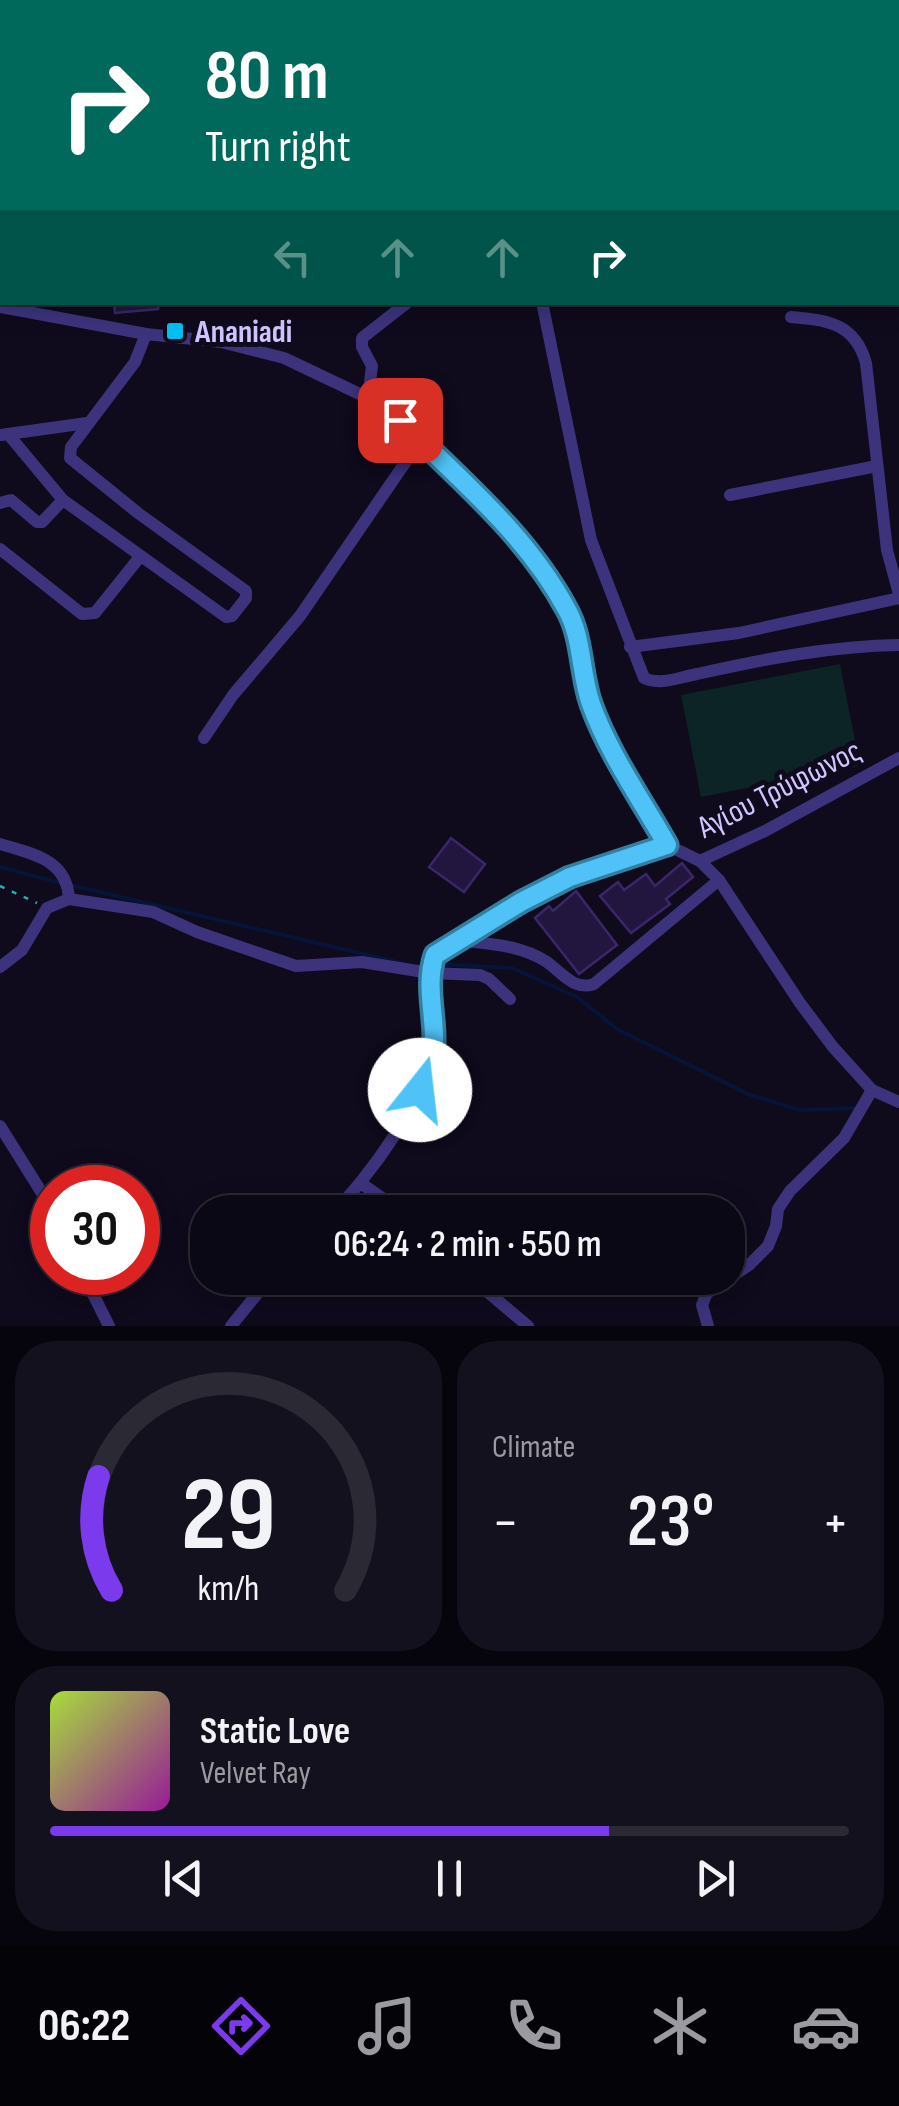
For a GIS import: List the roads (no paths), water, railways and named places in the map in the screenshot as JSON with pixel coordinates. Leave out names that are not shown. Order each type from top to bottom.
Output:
[{"type":"street","points":[[368,398],[372,366],[362,347],[362,338],[404,305]]},
{"type":"street","points":[[543,305],[591,540],[638,670],[652,682],[852,646],[899,645]]},
{"type":"street","name":"Αγίου Τρύφωνος","points":[[0,307],[146,334],[220,342],[284,358],[368,398],[400,420],[496,514],[551,582],[569,612],[584,663],[588,697],[598,723],[667,845],[700,862],[899,758]]},
{"type":"street","points":[[630,647],[740,634],[899,596],[887,550],[861,346],[848,331],[834,325],[791,317]]},
{"type":"street","points":[[4,435],[63,500],[139,558],[226,616],[232,616],[248,594],[70,458],[71,447],[135,362],[146,334]]},
{"type":"street","points":[[4,435],[88,423]]},
{"type":"street","points":[[204,738],[233,695],[300,616],[420,441]]},
{"type":"street","points":[[730,496],[877,466]]},
{"type":"street","points":[[0,503],[11,500],[42,522],[63,500]]},
{"type":"street","points":[[0,549],[82,614],[90,616],[139,558]]},
{"type":"street","points":[[0,844],[49,862],[68,889],[153,912],[197,932],[296,966],[362,962],[432,965],[489,979],[510,999]]},
{"type":"street","points":[[351,1195],[362,1184],[432,1064],[432,965],[455,940],[570,877],[667,845]]},
{"type":"street","points":[[700,862],[719,880],[832,1048],[872,1090],[899,1102]]},
{"type":"street","points":[[455,940],[520,950],[544,960],[576,986],[585,987],[594,984],[719,880]]},
{"type":"street","points":[[0,967],[22,950],[47,908],[68,889]]},
{"type":"street","points":[[708,1326],[702,1305],[707,1293],[749,1265],[768,1246],[778,1209],[790,1190],[844,1138],[872,1090]]},
{"type":"street","points":[[0,1126],[30,1174]]},
{"type":"street","points":[[362,1184],[378,1195]]},
{"type":"street","points":[[93,1295],[108,1326]]},
{"type":"street","points":[[230,1326],[256,1295]]},
{"type":"street","points":[[492,1295],[528,1326]]},
{"type":"waterway","points":[[0,867],[61,883]]},
{"type":"waterway","points":[[70,885],[402,963]]},
{"type":"waterway","points":[[436,964],[512,968],[577,997],[617,1029],[750,1095],[800,1110],[856,1108]]},
{"type":"place","name":"Ananiadi","points":[[175,331]]}]
